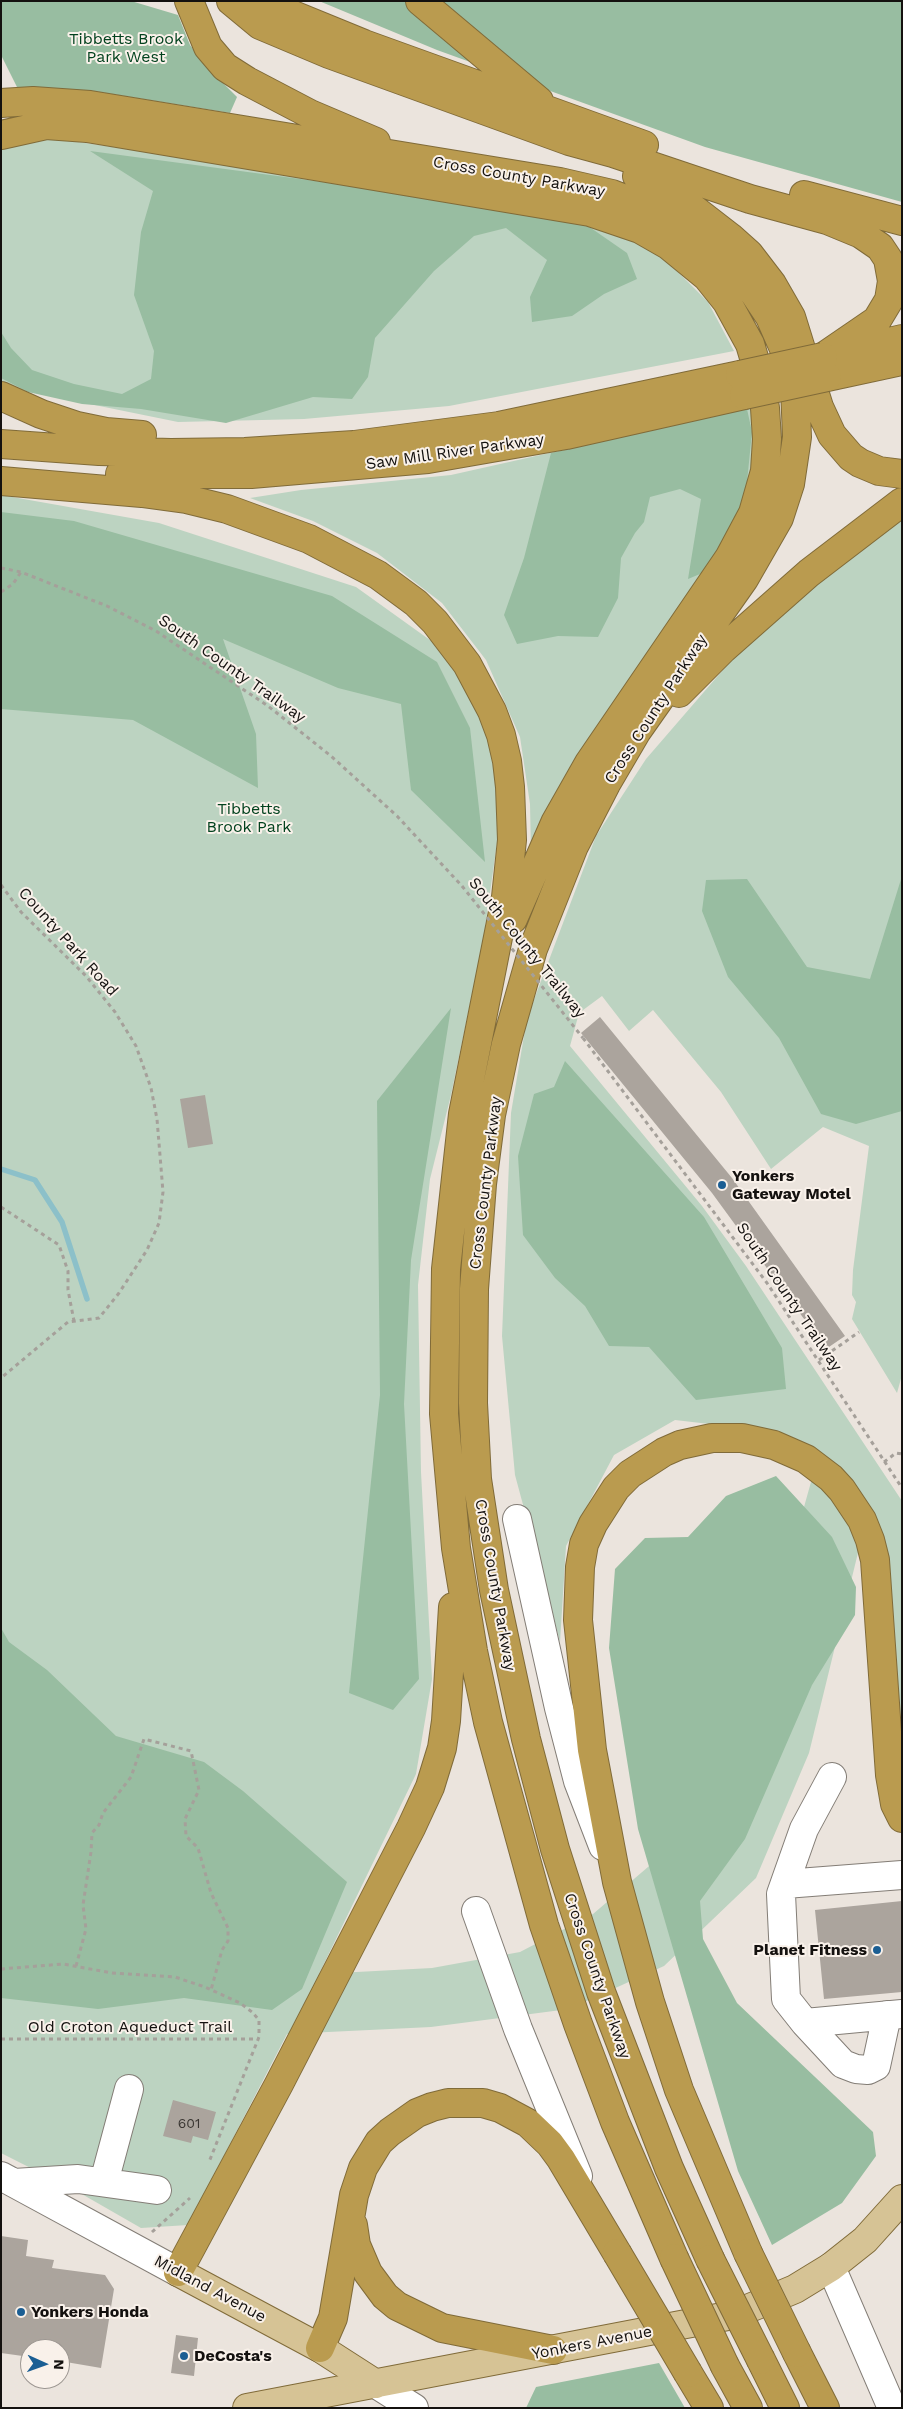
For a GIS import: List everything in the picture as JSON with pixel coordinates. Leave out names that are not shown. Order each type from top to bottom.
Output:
[{"type":"highway","points":[[189,1],[208,47],[225,67],[235,74],[310,114],[424,161]]},
{"type":"highway","points":[[231,1],[260,25],[310,48],[569,141],[613,153],[732,193],[827,220],[861,234],[874,242],[890,265],[892,281],[889,300],[877,320],[825,367]]},
{"type":"highway","points":[[259,1],[364,44],[722,171],[897,219]]},
{"type":"highway","points":[[420,1],[550,111]]},
{"type":"highway","points":[[1,103],[33,101],[90,105],[424,161]]},
{"type":"highway","points":[[1,135],[46,125],[87,128],[590,212],[640,229],[668,245],[707,277],[736,316],[755,362],[766,424],[765,472],[753,513],[729,558],[615,723],[563,808],[514,918],[483,1010]]},
{"type":"highway","points":[[569,141],[677,198],[703,215],[748,254],[772,284],[791,317],[819,407],[832,435],[851,457],[860,463],[878,471],[902,474]]},
{"type":"highway","name":"Cross County Parkway","points":[[424,161],[595,190],[636,202],[666,215],[705,241],[738,272],[770,318],[785,351],[795,388],[797,437],[790,484],[779,518],[744,579],[637,731],[590,815],[560,879],[533,949],[506,1044],[491,1115],[478,1219],[472,1327],[474,1422],[480,1507],[494,1590],[526,1739],[555,1849],[589,1957],[626,2062],[669,2168],[710,2258],[785,2408]]},
{"type":"highway","name":"Saw Mill River Parkway","points":[[1,444],[99,451],[171,453],[245,452],[390,441],[499,426],[742,385],[825,367],[902,340]]},
{"type":"highway","name":"Saw Mill River Parkway","points":[[825,367],[902,361]]},
{"type":"highway","name":"Saw Mill River Parkway","points":[[1,468],[170,475],[251,474],[357,466],[497,448],[602,428],[742,385]]},
{"type":"highway","points":[[1,396],[49,417],[106,432],[181,438],[236,438],[318,447]]},
{"type":"highway","points":[[1,481],[173,496],[244,515],[294,532],[357,562],[397,588],[435,622],[468,664],[481,687],[501,735],[510,787],[512,813],[510,868],[501,926],[483,1010]]},
{"type":"highway","points":[[637,731],[723,649],[795,585],[846,543],[902,502]]},
{"type":"highway","name":"Cross County Parkway","points":[[483,1010],[463,1114],[446,1269],[444,1414],[456,1548],[468,1626],[486,1713],[539,1907],[593,2064],[642,2187],[725,2366],[748,2408]]},
{"type":"highway","points":[[825,2408],[748,2253],[679,2090],[650,2002],[617,1882],[601,1803],[586,1702],[578,1620],[580,1567],[584,1544],[616,1488],[630,1474],[658,1455],[696,1441],[742,1438],[774,1445],[806,1459],[831,1478],[853,1504],[870,1540],[878,1583],[890,1775],[895,1804],[902,1818]]},
{"type":"highway","points":[[178,2272],[279,2084],[412,1828],[430,1787],[440,1754],[446,1721],[456,1548]]},
{"type":"highway","points":[[320,2348],[333,2318],[354,2196],[363,2168],[380,2142],[390,2132],[416,2113],[432,2106],[465,2102],[500,2108],[528,2123],[550,2144],[584,2194],[709,2408]]},
{"type":"highway","points":[[354,2196],[353,2230],[362,2260],[376,2285],[397,2306],[442,2328],[553,2350]]},
{"type":"main road","name":"Yonkers Avenue","points":[[247,2408],[733,2314],[795,2289],[831,2267],[849,2254],[878,2227],[902,2198]]},
{"type":"main road","name":"Midland Avenue","points":[[178,2272],[320,2348],[376,2384]]},
{"type":"street","points":[[517,1519],[559,1708],[578,1781],[617,1882]]},
{"type":"street","points":[[805,2023],[895,2014],[876,2066],[868,2070],[856,2069],[843,2064],[805,2023],[786,1999],[781,1894],[804,1829],[832,1777]]},
{"type":"street","points":[[785,1884],[902,1875]]},
{"type":"street","points":[[476,1912],[518,2029],[571,2156],[584,2194]]},
{"type":"street","points":[[104,2182],[128,2089]]},
{"type":"street","points":[[8,2180],[78,2179],[157,2190]]},
{"type":"street","name":"Midland Avenue","points":[[8,2180],[178,2272]]},
{"type":"street","points":[[831,2267],[892,2408]]},
{"type":"street","name":"Midland Avenue","points":[[376,2384],[414,2408]]},
{"type":"path","name":"South County Trailway","points":[[1,568],[21,572],[107,606],[156,631],[268,706],[332,756],[397,816],[462,886],[583,1038],[728,1228],[819,1360],[902,1488]]},
{"type":"path","points":[[1,592],[13,584],[21,572]]},
{"type":"path","name":"County Park Road","points":[[1,885],[21,912],[86,976],[115,1012],[136,1046],[151,1088],[163,1168],[163,1192],[159,1223],[134,1272],[99,1318],[74,1321]]},
{"type":"path","points":[[1,1208],[59,1245],[68,1271],[68,1290],[74,1321],[68,1322],[1,1378]]},
{"type":"path","points":[[819,1360],[859,1332]]},
{"type":"path","points":[[884,1462],[896,1453],[902,1454]]},
{"type":"path","points":[[76,1966],[86,1929],[83,1904],[92,1852],[92,1834],[99,1825],[103,1813],[132,1777],[144,1739],[191,1751],[199,1790],[185,1819],[186,1836],[198,1848],[211,1893],[228,1928],[228,1941],[222,1950],[212,1990]]},
{"type":"path","points":[[1,1969],[54,1964],[112,1973],[174,1977],[212,1990],[240,2003],[252,2012],[259,2020],[258,2039],[207,2166]]},
{"type":"path","name":"Old Croton Aqueduct Trail","points":[[1,2039],[258,2039]]},
{"type":"path","points":[[141,2252],[152,2231],[184,2205],[193,2194]]},
{"type":"green space","name":"Tibbetts Brook Park West","points":[[1,1],[131,1],[178,15],[190,45],[209,69],[237,97],[230,113],[93,91],[17,87],[1,55]]},
{"type":"green space","points":[[319,1],[902,1],[902,202],[705,147],[437,50]]},
{"type":"green space","points":[[32,135],[576,216],[611,227],[661,255],[708,302],[734,351],[449,406],[304,419],[178,422],[16,389],[1,380],[1,146]]},
{"type":"green space","points":[[90,151],[533,210],[588,226],[627,253],[637,279],[604,294],[572,316],[532,322],[530,297],[547,260],[506,228],[474,236],[434,271],[375,338],[368,377],[352,399],[313,397],[226,423],[141,409],[82,404],[28,392],[1,378],[1,332],[11,348],[32,370],[74,384],[122,394],[151,379],[154,351],[134,295],[141,232],[153,191]]},
{"type":"green space","points":[[755,407],[761,435],[739,529],[692,590],[588,740],[531,852],[530,804],[520,737],[486,660],[442,603],[377,553],[313,521],[250,498],[301,490],[451,475]]},
{"type":"green space","points":[[747,409],[752,432],[747,482],[736,522],[712,569],[688,579],[701,499],[680,489],[650,497],[644,522],[635,533],[621,558],[618,598],[598,637],[558,636],[517,644],[504,615],[524,558],[551,453]]},
{"type":"green space","name":"Tibbetts Brook Park","points":[[1,495],[159,523],[356,587],[462,663],[497,760],[501,815],[483,942],[451,1095],[430,1179],[418,1285],[421,1472],[432,1679],[416,1774],[319,1974],[432,1968],[520,1952],[593,1914],[655,1861],[776,1607],[818,1457],[770,1431],[675,1420],[614,1455],[566,1546],[560,1642],[515,1475],[502,1336],[511,1113],[527,1018],[596,836],[646,759],[735,656],[848,551],[902,514],[902,1375],[897,1393],[852,1319],[856,1302],[852,1295],[853,1270],[869,1146],[823,1127],[771,1169],[721,1092],[653,1010],[629,1031],[602,996],[579,1013],[570,1046],[702,1206],[746,1266],[902,1501],[902,1802],[866,1520],[809,1753],[756,1878],[664,1966],[569,2009],[431,2027],[287,2034],[188,2225],[141,2228],[80,2193],[1,2153]]},
{"type":"green space","points":[[1,512],[74,521],[332,596],[437,662],[470,728],[485,862],[411,790],[401,704],[338,688],[223,639],[256,734],[258,788],[133,720],[1,709]]},
{"type":"green space","points":[[902,876],[902,1111],[856,1124],[821,1114],[779,1038],[728,977],[702,911],[706,880],[747,879],[807,967],[870,979]]},
{"type":"green space","points":[[451,1008],[411,1260],[404,1404],[419,1679],[393,1710],[349,1693],[380,1395],[377,1101]]},
{"type":"green space","points":[[565,1061],[704,1217],[782,1348],[786,1389],[696,1400],[649,1347],[609,1346],[585,1306],[555,1278],[523,1235],[518,1156],[534,1094],[554,1087]]},
{"type":"green space","points":[[776,1476],[832,1537],[856,1587],[855,1615],[812,1685],[745,1839],[700,1901],[703,1939],[737,2003],[873,2132],[876,2156],[842,2203],[772,2245],[738,2171],[638,1829],[609,1648],[615,1569],[645,1538],[688,1537],[726,1496]]},
{"type":"green space","points":[[1,1628],[9,1642],[47,1670],[116,1736],[204,1762],[243,1791],[347,1882],[302,1989],[272,2010],[184,1998],[98,2009],[1,1998]]},
{"type":"green space","points":[[659,2363],[685,2408],[526,2408],[536,2387]]},
{"type":"building","name":"Yonkers Gateway Motel","points":[[600,1017],[732,1178],[845,1336],[826,1349],[712,1193],[581,1033]]},
{"type":"building","points":[[205,1095],[213,1144],[188,1148],[180,1099]]},
{"type":"building","points":[[902,1901],[902,1992],[824,1999],[815,1910]]},
{"type":"building","points":[[173,2100],[216,2112],[208,2140],[193,2136],[191,2143],[163,2136]]},
{"type":"building","points":[[1,2236],[28,2240],[26,2256],[54,2260],[52,2268],[105,2275],[114,2289],[101,2368],[70,2363],[70,2339],[20,2339],[20,2356],[1,2353]]},
{"type":"building","points":[[176,2335],[198,2338],[194,2376],[171,2373]]},
{"type":"waterway","points":[[1,1169],[35,1180],[62,1222],[87,1299]]},
{"type":"place","name":"Yonkers Gateway Motel","points":[[722,1185]]},
{"type":"place","name":"Planet Fitness","points":[[877,1950]]},
{"type":"place","name":"Yonkers Honda","points":[[21,2312]]},
{"type":"place","name":"DeCosta's","points":[[184,2356]]}]
